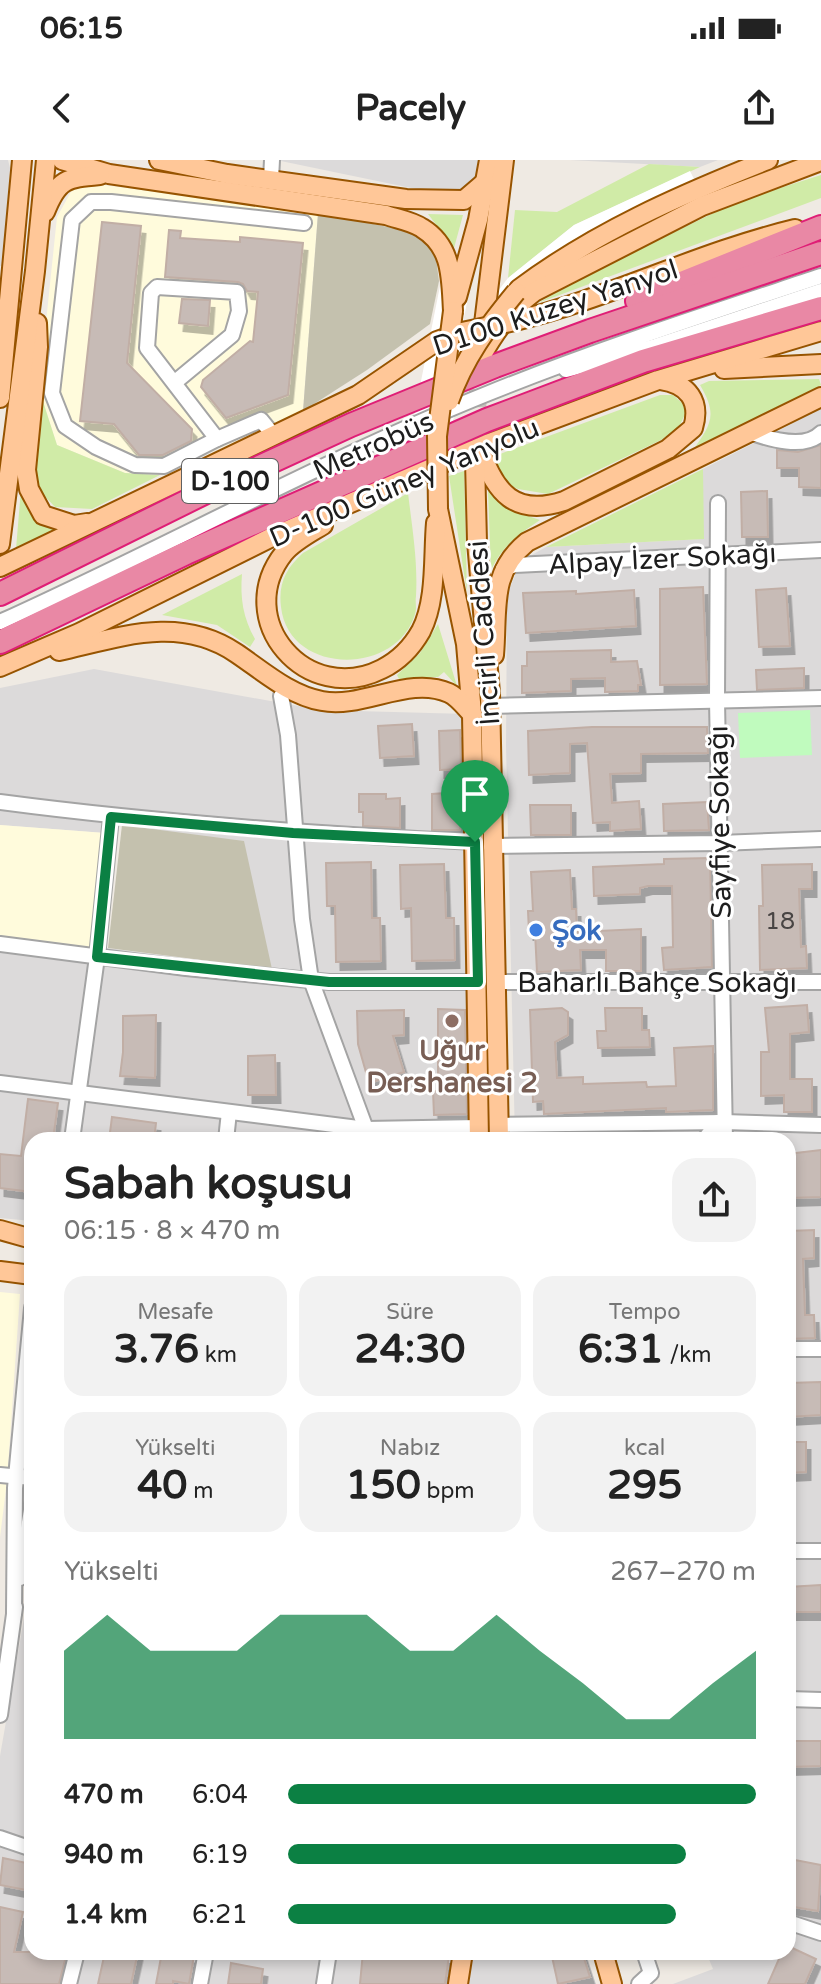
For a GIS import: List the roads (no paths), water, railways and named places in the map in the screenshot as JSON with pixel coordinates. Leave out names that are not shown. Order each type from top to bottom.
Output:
[{"type":"highway","points":[[560,343],[608,312],[821,225]]},
{"type":"highway","name":"D-100","points":[[0,594],[286,454],[495,366],[821,253]]},
{"type":"highway","name":"D-100","points":[[0,642],[186,553],[497,415],[643,361],[821,308]]},
{"type":"main road","points":[[0,398],[22,160]]},
{"type":"main road","points":[[0,544],[46,160]]},
{"type":"main road","points":[[62,160],[109,174],[386,215],[422,227],[442,246],[450,261],[453,311]]},
{"type":"main road","points":[[159,160],[272,169],[406,199],[464,200],[485,182]]},
{"type":"main road","points":[[360,499],[286,551],[274,569],[268,589],[270,623],[285,653],[309,670],[334,678],[369,675],[385,667],[399,658],[420,632],[430,597],[438,509],[437,436],[453,311],[478,220],[489,160]]},
{"type":"main road","points":[[504,160],[479,363],[493,334],[519,303],[534,292],[702,206],[821,161]]},
{"type":"main road","points":[[437,436],[468,356],[516,292],[562,258],[618,226],[672,198],[768,160]]},
{"type":"main road","points":[[38,230],[52,195],[60,184],[69,179],[109,174]]},
{"type":"main road","name":"D100 Kuzey Yanyol","points":[[0,567],[358,395],[437,341],[462,332],[515,321],[602,293],[760,237],[821,225]]},
{"type":"main road","points":[[35,271],[38,347],[27,450],[29,489],[43,515],[74,525],[94,523]]},
{"type":"main road","points":[[0,346],[9,323]]},
{"type":"main road","name":"D-100 Güney Yanyolu","points":[[6,664],[79,633],[272,537],[477,448],[658,380],[821,331]]},
{"type":"main road","points":[[658,380],[707,370],[821,364]]},
{"type":"main road","points":[[475,435],[496,487],[515,501],[530,506],[548,506],[668,449],[693,428],[697,406],[692,396],[679,385],[658,380]]},
{"type":"main road","points":[[6,664],[134,634],[162,631],[192,633],[217,641],[281,684],[319,701],[335,703],[426,689],[484,704],[499,581],[511,555],[527,542],[821,397]]},
{"type":"main road","name":"İncirli Caddesi","points":[[475,461],[484,704],[486,982],[498,1132]]},
{"type":"main road","name":"İncirli Caddesi","points":[[438,509],[466,644],[484,704]]},
{"type":"main road","name":"İncirli Caddesi","points":[[479,1132],[486,982]]},
{"type":"main road","points":[[0,1230],[24,1237]]},
{"type":"main road","points":[[0,1271],[24,1274]]},
{"type":"main road","points":[[458,1984],[462,1960]]},
{"type":"main road","points":[[605,1960],[612,1984]]},
{"type":"street","points":[[274,436],[261,420],[164,466],[135,465],[96,447],[65,426],[52,393],[72,220],[91,202],[111,202],[304,223]]},
{"type":"street","name":"Metrobüs","points":[[0,622],[282,486],[490,393],[581,356],[821,276]]},
{"type":"street","points":[[174,383],[232,335],[239,311],[237,292],[157,287],[151,293],[147,348],[217,439]]},
{"type":"street","name":"Metrobüs","points":[[532,378],[618,358],[821,291]]},
{"type":"street","points":[[749,432],[774,440],[821,437]]},
{"type":"street","name":"Sayfiye Sokağı","points":[[718,503],[717,700],[723,1132]]},
{"type":"street","name":"Alpay İzer Sokağı","points":[[503,569],[515,565],[821,550]]},
{"type":"street","points":[[281,696],[290,763],[293,833],[311,980],[366,1132]]},
{"type":"street","points":[[484,704],[821,698]]},
{"type":"street","points":[[0,802],[111,817],[293,833],[483,844],[720,843],[821,839]]},
{"type":"street","points":[[73,1132],[97,957],[111,817]]},
{"type":"street","name":"Baharlı Bahçe Sokağı","points":[[0,944],[311,980],[821,982]]},
{"type":"street","points":[[0,1083],[229,1112],[349,1132]]},
{"type":"street","points":[[227,1132],[229,1112]]},
{"type":"street","points":[[712,1132],[721,1122]]},
{"type":"street","points":[[518,1132],[721,1122],[821,1125]]},
{"type":"street","points":[[796,1349],[821,1349]]},
{"type":"street","points":[[14,1613],[10,1483],[24,1372]]},
{"type":"street","points":[[0,1475],[10,1483]]},
{"type":"street","points":[[796,1551],[821,1551]]},
{"type":"street","points":[[0,1715],[24,1552]]},
{"type":"street","points":[[796,1699],[821,1700]]},
{"type":"street","points":[[0,1838],[24,1846]]},
{"type":"street","points":[[796,1925],[821,1933]]},
{"type":"street","points":[[69,1984],[75,1960]]},
{"type":"street","points":[[200,1984],[204,1960]]},
{"type":"street","points":[[324,1984],[328,1960]]},
{"type":"street","points":[[639,1984],[651,1973],[647,1960]]},
{"type":"tunnel","points":[[475,461],[479,367]]},
{"type":"place","name":"Şok","points":[[536,930]]},
{"type":"place","name":"Uğur Dershanesi 2","points":[[452,1021]]}]
